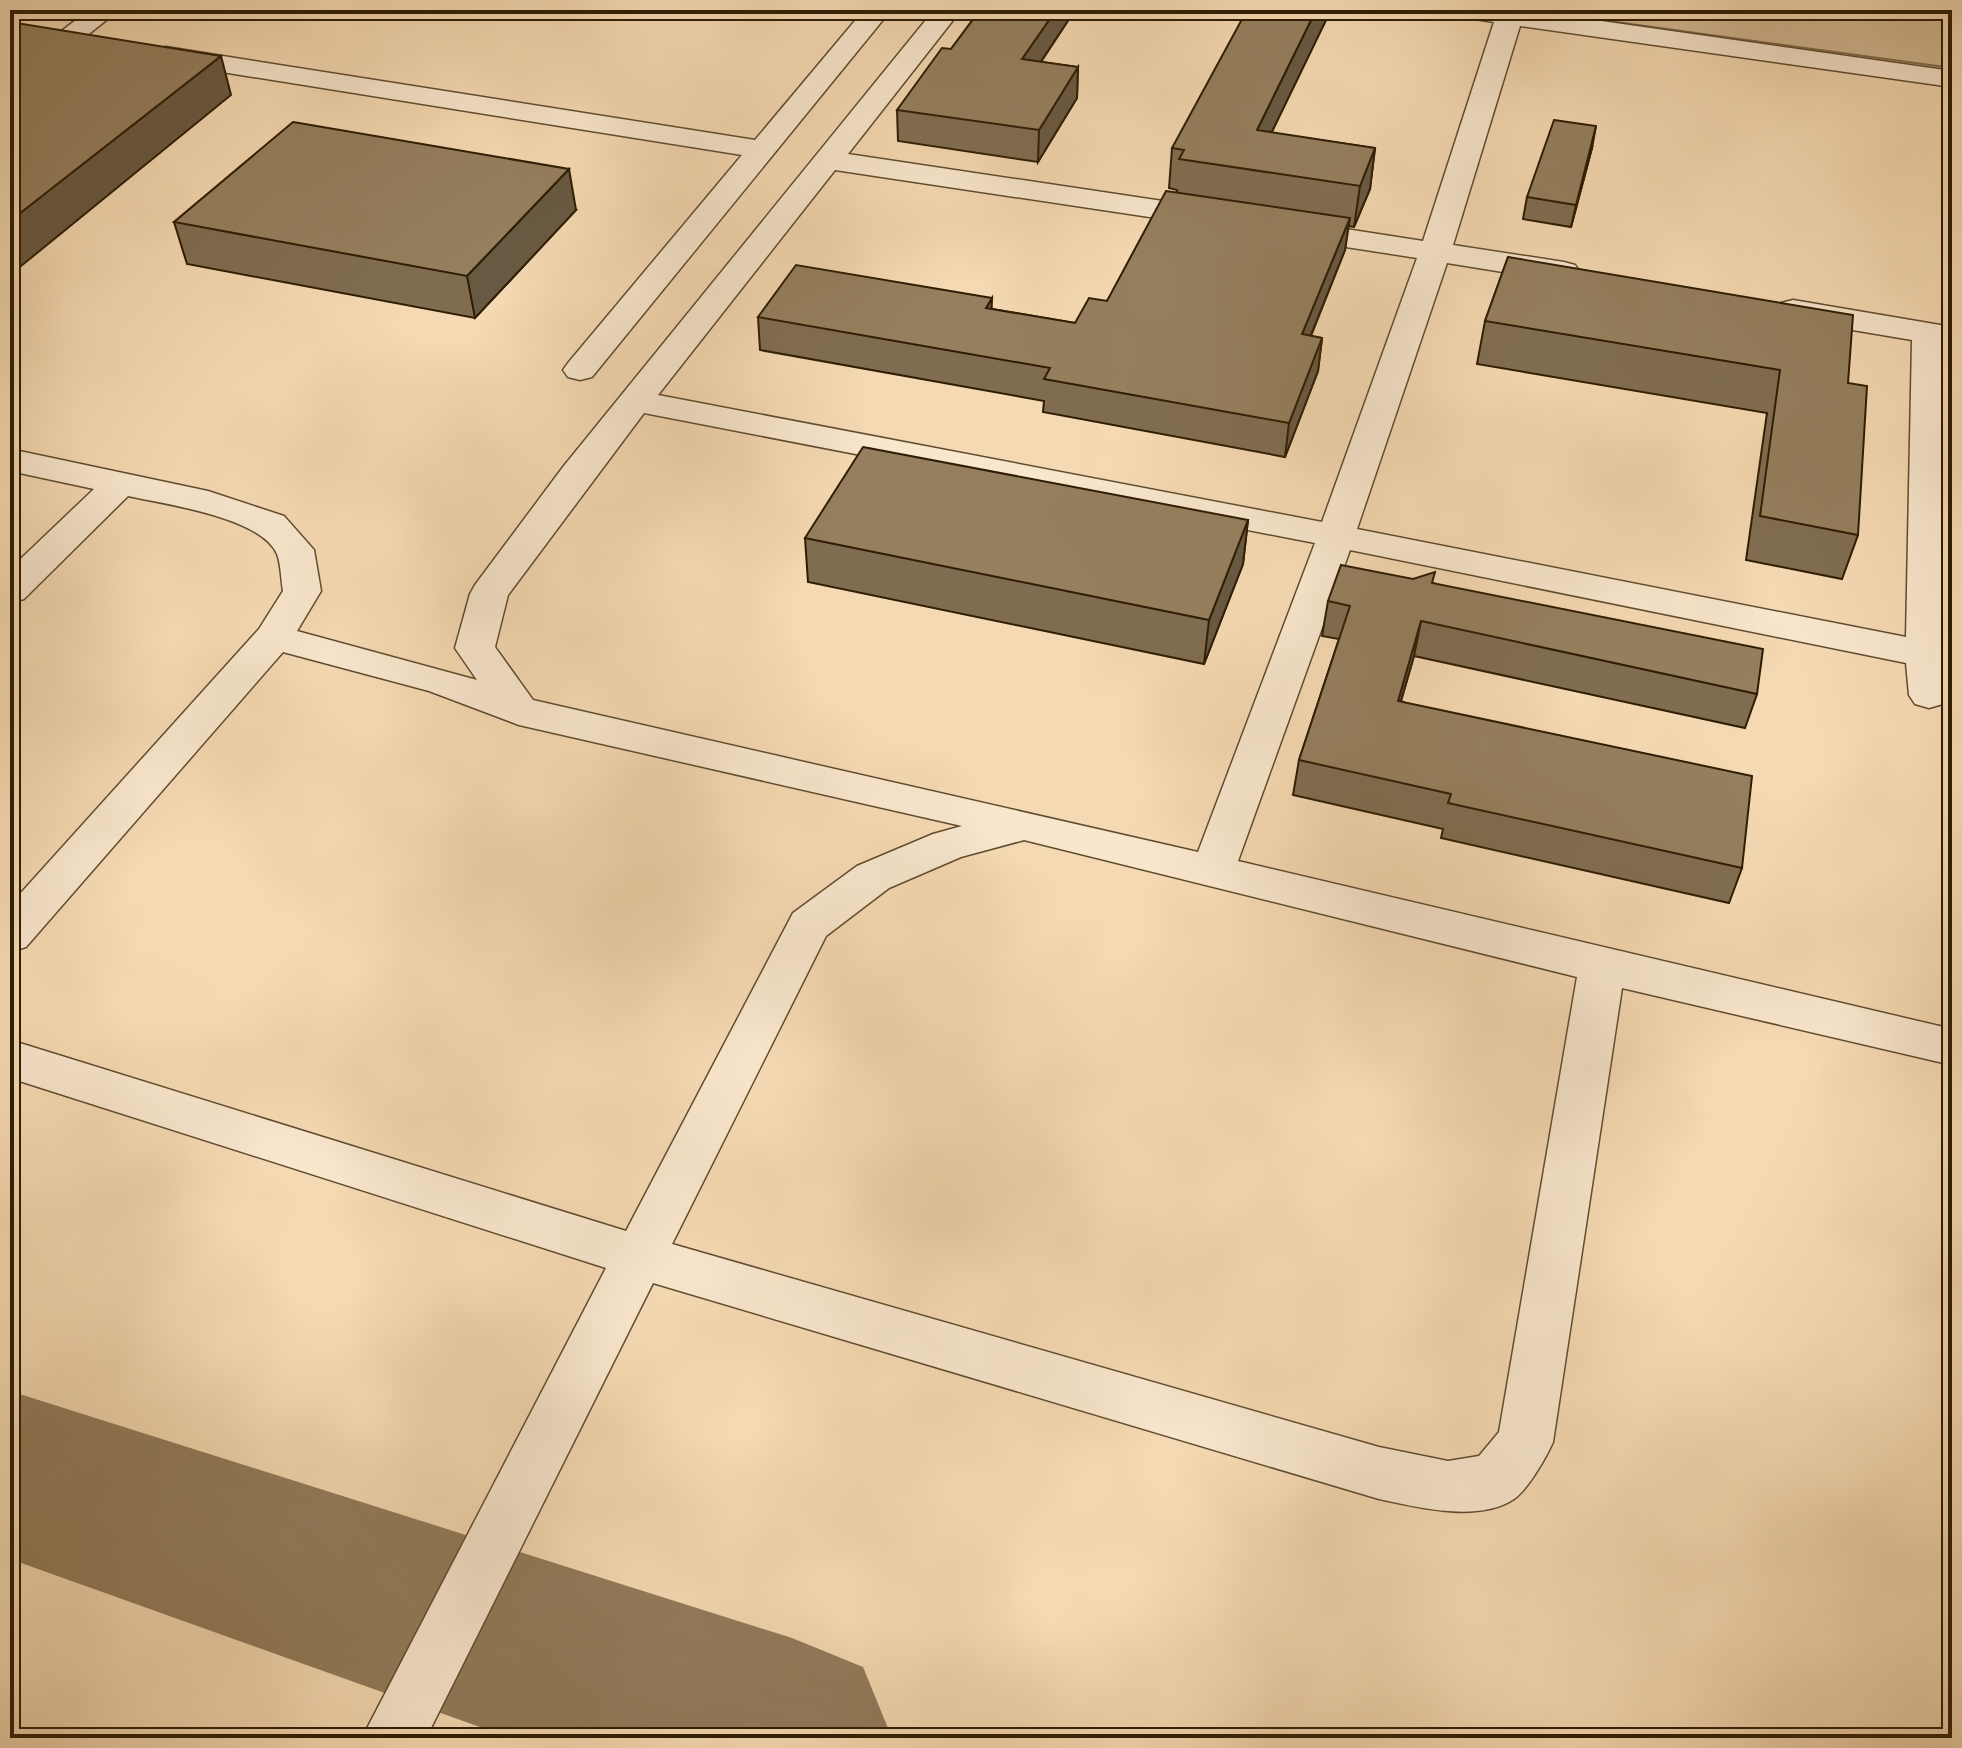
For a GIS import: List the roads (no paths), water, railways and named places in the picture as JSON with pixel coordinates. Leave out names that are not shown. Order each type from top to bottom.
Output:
[{"type":"lane","points":[[96,44],[65,39],[106,10]]},
{"type":"lane","points":[[580,370],[878,10]]},
{"type":"lane","points":[[519,711],[475,648],[489,594],[576,475],[948,10]]},
{"type":"lane","points":[[1465,10],[1510,13],[1952,79]]},
{"type":"lane","points":[[1213,871],[1336,536],[1435,251],[1510,13]]},
{"type":"lane","points":[[142,52],[764,150]]},
{"type":"lane","points":[[828,160],[1590,277]]},
{"type":"lane","points":[[1759,305],[1941,335],[1939,657],[1929,695]]},
{"type":"lane","points":[[635,401],[1336,536],[1939,657]]},
{"type":"lane","points":[[10,460],[208,502],[271,524],[295,550],[302,591],[274,637],[10,935]]},
{"type":"lane","points":[[10,591],[120,483]]},
{"type":"lane","points":[[274,637],[443,682],[519,711],[1025,825],[1602,966],[1952,1047]]},
{"type":"lane","points":[[393,1738],[809,925],[873,877],[948,845],[1025,825]]},
{"type":"lane","points":[[10,1059],[637,1256],[1379,1473],[1448,1487],[1495,1480],[1525,1442],[1602,966]]}]
